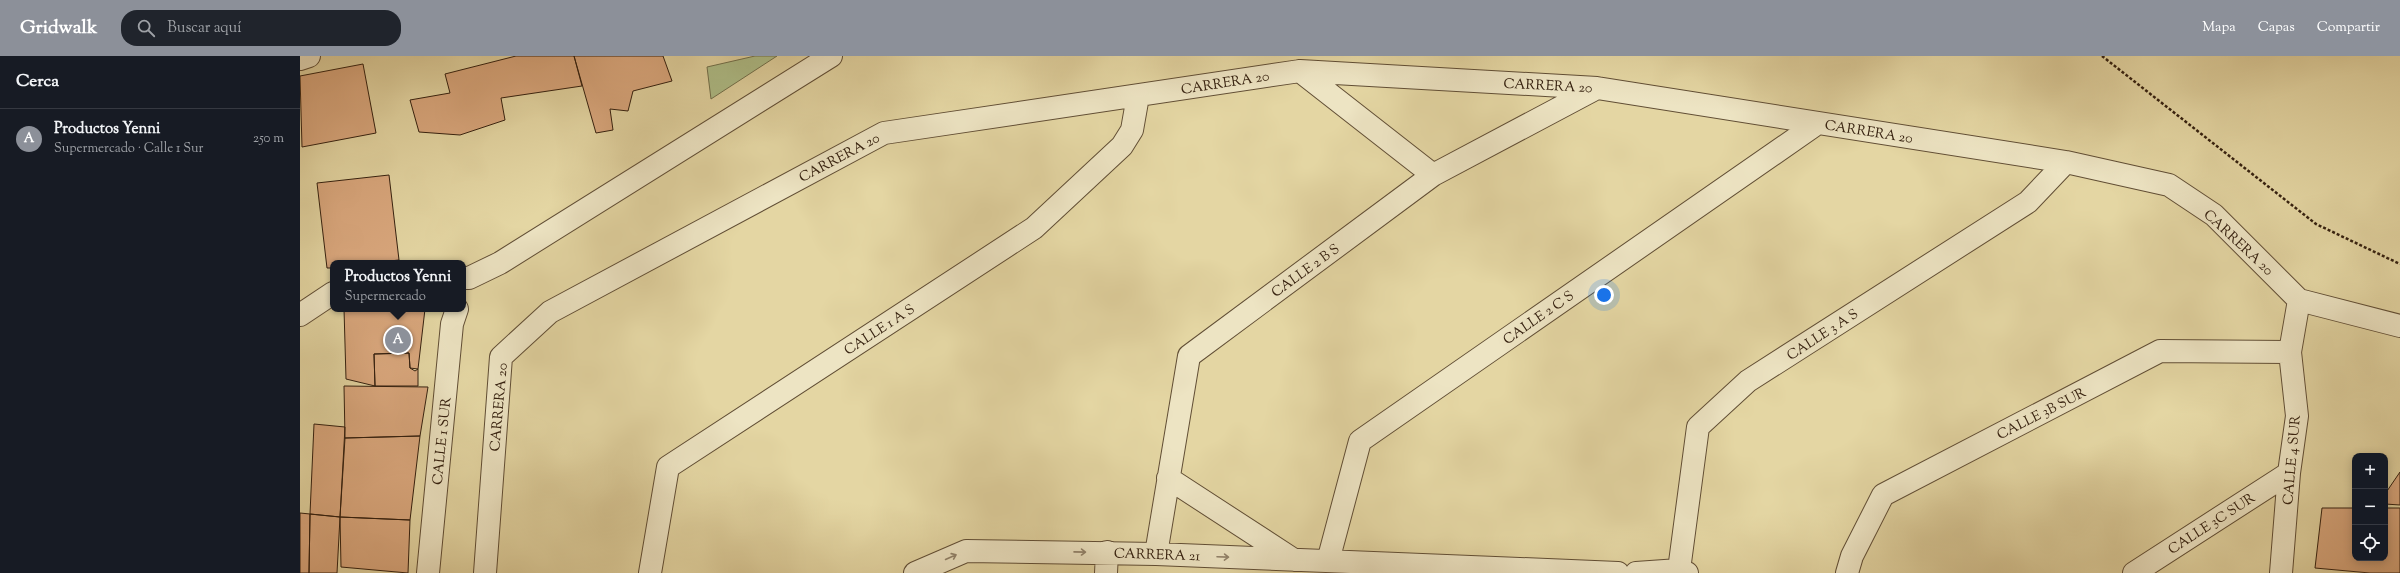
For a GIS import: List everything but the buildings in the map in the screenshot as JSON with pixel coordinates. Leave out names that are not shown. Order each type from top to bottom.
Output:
[{"type":"street","points":[[300,59],[309,56]]},
{"type":"street","points":[[466,282],[500,263],[831,56]]},
{"type":"street","points":[[1300,71],[1433,175]]},
{"type":"street","name":"CARRERA 20","points":[[485,573],[501,356],[550,312],[884,133],[1300,71],[1597,88],[2066,162],[2169,185],[2214,215],[2299,300]]},
{"type":"street","name":"CALLE 2 B S","points":[[1156,554],[1189,356],[1433,175],[1597,88]]},
{"type":"street","name":"CALLE 1 A S","points":[[650,573],[668,467],[1034,228],[1122,146],[1132,130],[1138,96]]},
{"type":"street","name":"CALLE 2 C S","points":[[1328,561],[1360,441],[1818,123]]},
{"type":"street","name":"CALLE 3 A S","points":[[1683,572],[1698,426],[1748,381],[2028,202],[2066,162]]},
{"type":"street","points":[[300,315],[330,295]]},
{"type":"street","points":[[2299,300],[2400,326]]},
{"type":"street","name":"CALLE 4 SUR","points":[[2281,573],[2289,473],[2297,416],[2290,352],[2299,300]]},
{"type":"street","name":"CALLE 1 SUR","points":[[428,573],[452,324],[456,312]]},
{"type":"street","name":"CALLE 3B SUR","points":[[1847,573],[1852,556],[1883,495],[2160,351],[2290,352]]},
{"type":"street","name":"CALLE 3C SUR","points":[[2134,573],[2289,473]]},
{"type":"street","points":[[1168,478],[1293,566]]},
{"type":"street","name":"CARRERA 21","points":[[916,573],[966,550],[1106,562],[1156,554],[1293,566],[1328,561],[1455,570],[1618,573]]},
{"type":"street","points":[[1636,573],[1683,572]]},
{"type":"path","points":[[2102,56],[2316,224],[2400,264]]},
{"type":"green space","points":[[755,56],[777,56],[711,99],[707,67]]},
{"type":"place","name":"Productos Yenni","points":[[398,340]]}]
